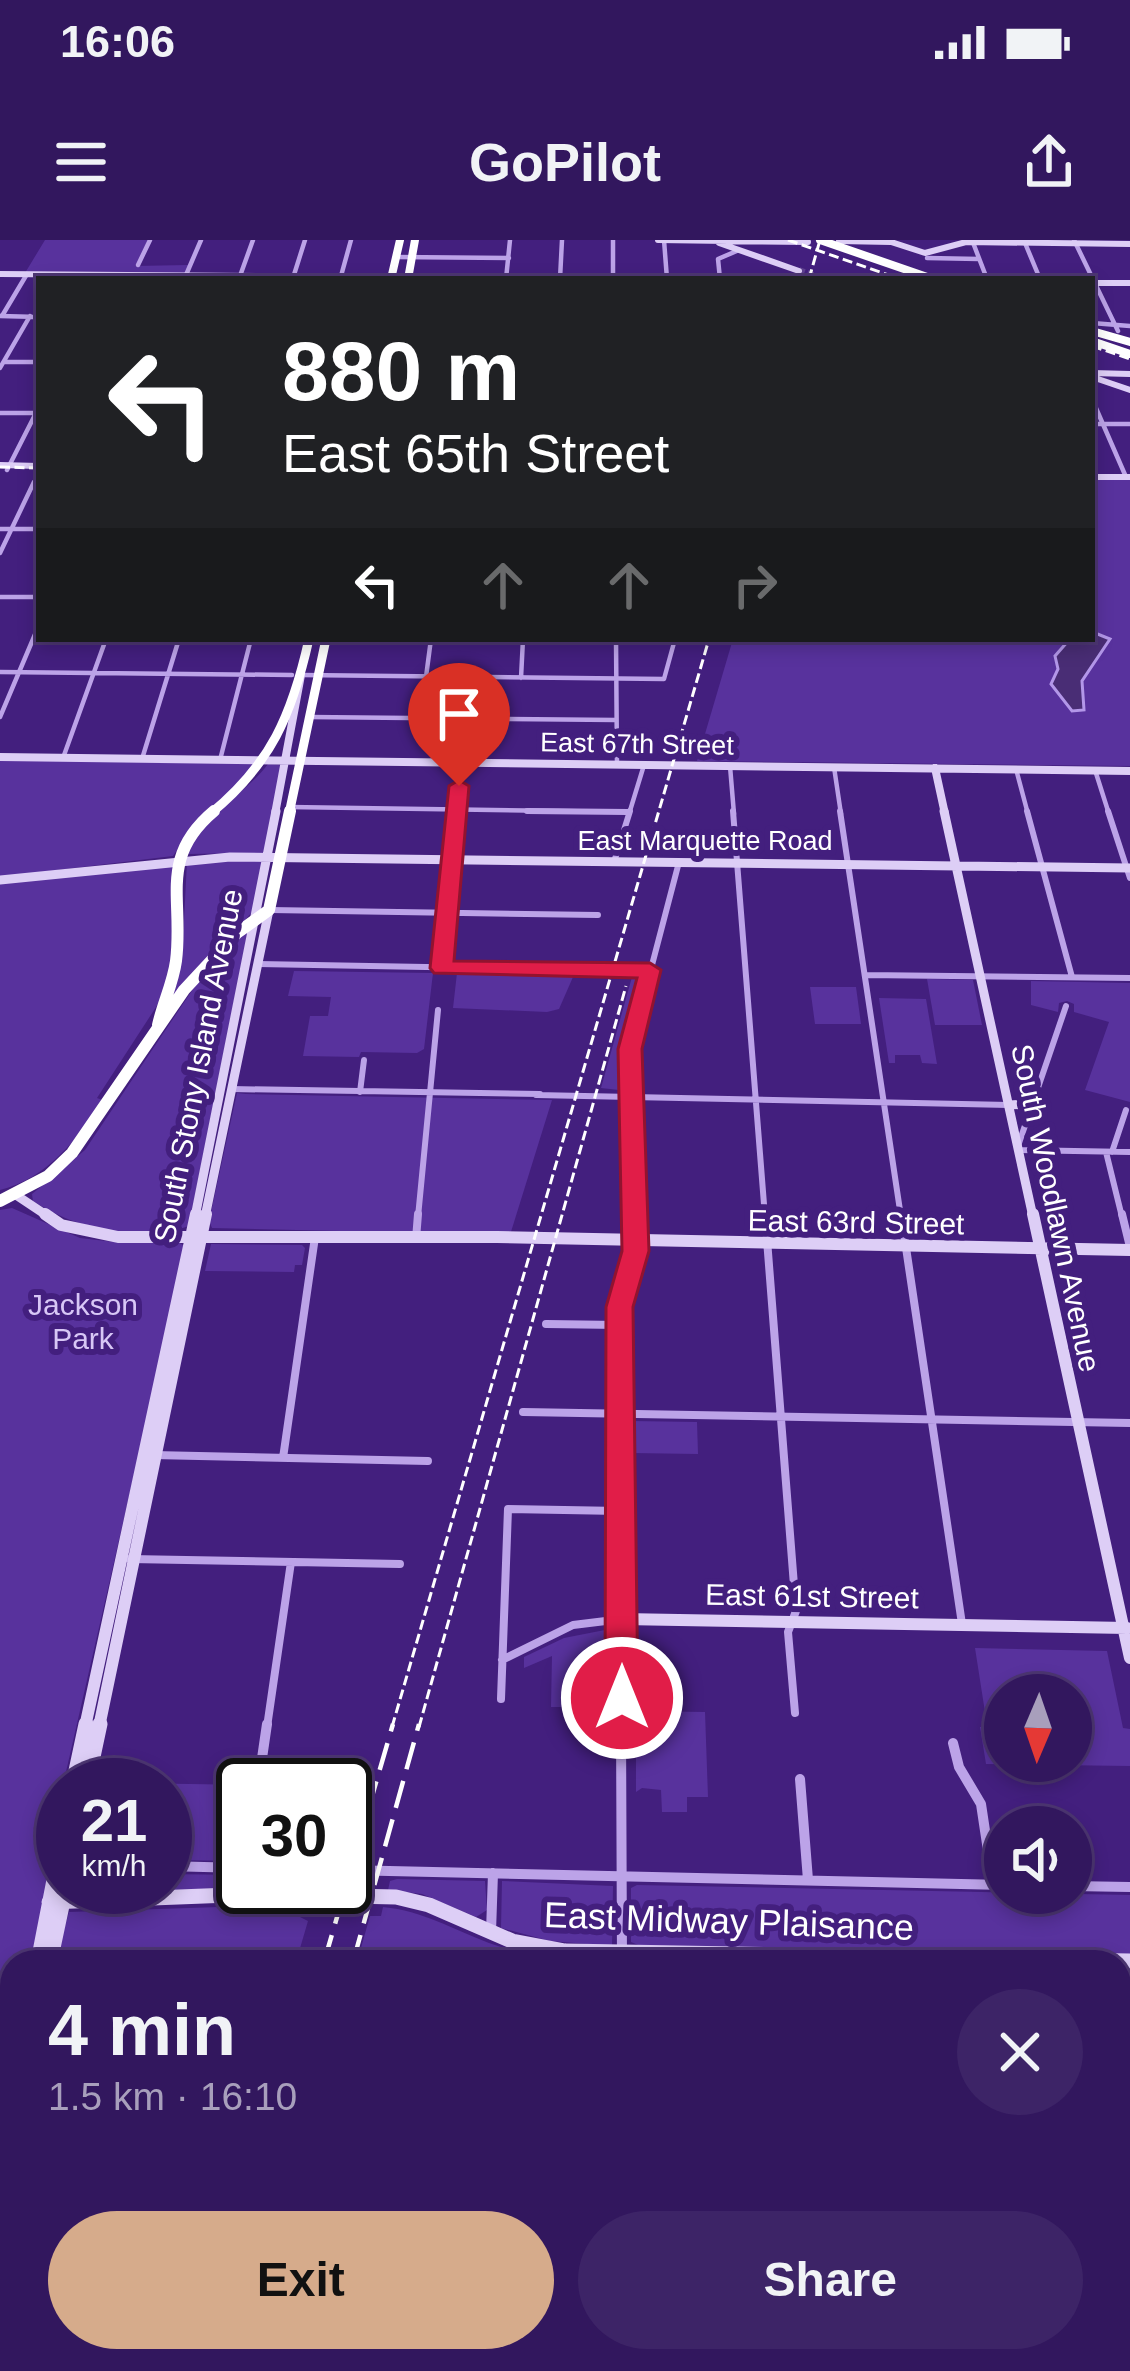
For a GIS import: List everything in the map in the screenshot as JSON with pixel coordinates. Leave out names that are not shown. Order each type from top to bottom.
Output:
[{"type":"highway","points":[[807,241],[914,276]]},
{"type":"highway","points":[[807,241],[923,276]]},
{"type":"highway","points":[[395,260],[410,245]]},
{"type":"highway","points":[[400,276],[410,245]]},
{"type":"highway","points":[[395,260],[399,276]]},
{"type":"highway","points":[[395,260],[399,276]]},
{"type":"highway","points":[[1095,334],[1130,348]]},
{"type":"highway","name":"South Stony Island Avenue","points":[[297,675],[308,642]]},
{"type":"highway","name":"South Stony Island Avenue","points":[[259,913],[289,807],[293,760],[309,717],[325,642]]},
{"type":"highway","points":[[158,1024],[176,964],[179,858],[196,826],[248,783],[265,760],[297,675]]},
{"type":"highway","points":[[0,1201],[48,1176],[87,1136],[158,1024],[220,948],[259,913]]},
{"type":"street","points":[[138,265],[150,240]]},
{"type":"street","points":[[186,275],[201,240]]},
{"type":"street","points":[[240,275],[253,240]]},
{"type":"street","points":[[294,276],[305,240]]},
{"type":"street","points":[[341,276],[351,240]]},
{"type":"street","points":[[506,276],[510,240]]},
{"type":"street","points":[[560,276],[562,240]]},
{"type":"street","points":[[613,240],[613,276]]},
{"type":"street","points":[[667,276],[661,240],[807,241]]},
{"type":"street","points":[[711,240],[799,271]]},
{"type":"street","points":[[839,242],[892,241],[926,255],[979,259]]},
{"type":"street","points":[[926,255],[973,241],[1128,244]]},
{"type":"street","points":[[973,241],[986,276]]},
{"type":"street","points":[[1075,242],[1091,276]]},
{"type":"street","points":[[1024,243],[1039,276]]},
{"type":"street","points":[[395,260],[410,245],[465,257],[508,257]]},
{"type":"street","points":[[720,276],[718,259],[739,250]]},
{"type":"street","points":[[926,255],[932,276]]},
{"type":"street","points":[[0,274],[60,276]]},
{"type":"street","points":[[1,316],[27,274]]},
{"type":"street","points":[[146,276],[258,276]]},
{"type":"street","points":[[1095,283],[1130,283]]},
{"type":"street","points":[[1095,285],[1117,329]]},
{"type":"street","points":[[1,316],[36,316]]},
{"type":"street","points":[[1,364],[30,316]]},
{"type":"street","points":[[1095,333],[1130,326]]},
{"type":"street","points":[[1,364],[36,362]]},
{"type":"street","points":[[1095,375],[1130,373]]},
{"type":"street","points":[[1095,376],[1130,391]]},
{"type":"street","points":[[1095,406],[1128,477],[1095,477]]},
{"type":"street","points":[[0,412],[36,411]]},
{"type":"street","points":[[36,414],[4,468],[36,474]]},
{"type":"street","points":[[1095,424],[1130,424]]},
{"type":"street","points":[[0,553],[36,476]]},
{"type":"street","points":[[0,529],[36,530]]},
{"type":"street","points":[[0,597],[36,597]]},
{"type":"street","points":[[0,717],[36,632]]},
{"type":"street","points":[[63,758],[105,642]]},
{"type":"street","points":[[142,759],[178,642]]},
{"type":"street","points":[[220,760],[250,642]]},
{"type":"street","points":[[426,677],[431,642]]},
{"type":"street","points":[[520,678],[523,642]]},
{"type":"street","points":[[616,642],[617,765]]},
{"type":"street","points":[[0,672],[664,680],[674,642]]},
{"type":"street","name":"South Stony Island Avenue","points":[[273,857],[293,760],[297,675]]},
{"type":"street","points":[[442,968],[468,677]]},
{"type":"street","points":[[309,717],[616,720]]},
{"type":"street","name":"East 67th Street","points":[[0,757],[1130,771]]},
{"type":"street","points":[[614,862],[644,765]]},
{"type":"street","points":[[730,766],[796,1610],[788,1633],[795,1713]]},
{"type":"street","points":[[834,767],[963,1625]]},
{"type":"street","name":"South Woodlawn Avenue","points":[[935,768],[1130,1658]]},
{"type":"street","points":[[1016,770],[1072,977]]},
{"type":"street","points":[[1095,770],[1129,871]]},
{"type":"street","points":[[289,807],[628,812]]},
{"type":"street","name":"East Marquette Road","points":[[0,880],[179,858],[273,857],[1129,871]]},
{"type":"street","points":[[622,1950],[619,1325],[635,1243],[630,1049],[679,862]]},
{"type":"street","points":[[259,913],[598,915]]},
{"type":"street","name":"South Stony Island Avenue","points":[[80,1758],[258,964],[259,913]]},
{"type":"street","name":"South Stony Island Avenue","points":[[228,1089],[259,913]]},
{"type":"street","points":[[258,964],[650,970]]},
{"type":"street","points":[[865,975],[1130,978]]},
{"type":"street","points":[[1066,1006],[1018,1148],[1130,1152]]},
{"type":"street","points":[[416,1239],[438,1010]]},
{"type":"street","points":[[360,1092],[364,1060]]},
{"type":"street","points":[[228,1089],[1032,1104]]},
{"type":"street","points":[[1126,1110],[1109,1152],[1130,1249]]},
{"type":"street","name":"East 63rd Street","points":[[16,1196],[51,1221],[86,1233],[1130,1249]]},
{"type":"street","points":[[283,1458],[315,1236]]},
{"type":"street","points":[[547,1324],[619,1325]]},
{"type":"street","points":[[523,1412],[1130,1423]]},
{"type":"street","points":[[150,1455],[428,1461]]},
{"type":"street","points":[[501,1700],[508,1509],[620,1511]]},
{"type":"street","points":[[128,1558],[400,1564]]},
{"type":"street","name":"South Stony Island Avenue","points":[[92,1758],[128,1558]]},
{"type":"street","points":[[262,1758],[291,1562]]},
{"type":"street","name":"East 61st Street","points":[[502,1660],[573,1625],[622,1619],[1127,1628]]},
{"type":"street","points":[[952,1743],[984,1818]]},
{"type":"street","points":[[800,1779],[808,1880]]},
{"type":"street","points":[[372,1871],[984,1885]]},
{"type":"street","points":[[490,1934],[493,1874]]},
{"type":"street","points":[[1092,1886],[1130,1887]]},
{"type":"street","name":"East Midway Plaisance","points":[[192,1895],[396,1897],[429,1905],[490,1934],[561,1950]]},
{"type":"street","points":[[42,1950],[54,1914]]},
{"type":"street","points":[[52,1950],[57,1914]]},
{"type":"green space","points":[[45,240],[148,240],[135,266],[189,265],[185,274],[25,273]]},
{"type":"green space","points":[[1095,479],[1130,480],[1130,766],[697,761],[732,642],[1095,642]]},
{"type":"green space","points":[[0,760],[256,763],[256,768],[198,819],[173,856],[0,877]]},
{"type":"green space","points":[[268,764],[282,765],[264,853],[187,854],[201,828]]},
{"type":"green space","points":[[187,861],[262,861],[252,912],[166,1012],[182,961]]},
{"type":"green space","points":[[173,866],[173,949],[158,1004],[97,1098],[105,1101],[83,1129],[46,1167],[0,1190],[0,883]]},
{"type":"green space","name":"Jackson Park","points":[[249,926],[189,1226],[150,1233],[108,1230],[68,1219],[33,1201],[32,1194],[85,1150],[197,983]]},
{"type":"green space","points":[[294,971],[433,973],[424,1049],[417,1053],[361,1052],[359,1057],[303,1056],[310,1016],[328,1016],[331,997],[288,996]]},
{"type":"green space","points":[[457,973],[573,977],[559,1009],[547,1012],[453,1008]]},
{"type":"green space","points":[[632,977],[644,977],[625,1048],[625,1089],[620,1067],[619,1090],[601,1088]]},
{"type":"green space","points":[[927,979],[973,980],[982,1025],[935,1025]]},
{"type":"green space","points":[[1031,981],[1130,983],[1130,1102],[1085,1090],[1109,1022],[1074,1012],[1074,1004],[1067,1001],[1059,1003],[1058,1012],[1031,1005]]},
{"type":"green space","points":[[810,987],[856,987],[861,1024],[815,1024]]},
{"type":"green space","points":[[879,998],[926,999],[937,1064],[922,1063],[920,1055],[895,1055],[895,1063],[889,1063]]},
{"type":"green space","points":[[237,1093],[552,1100],[510,1235],[212,1228],[209,1221]]},
{"type":"green space","name":"Jackson Park","points":[[12,1208],[80,1238],[178,1242],[186,1247],[69,1758],[36,1758],[36,1914],[41,1914],[33,1950],[0,1950],[0,1210]]},
{"type":"green space","points":[[211,1244],[305,1248],[302,1265],[295,1265],[294,1272],[205,1271]]},
{"type":"green space","points":[[631,1421],[697,1422],[698,1454],[631,1453]]},
{"type":"green space","points":[[610,1629],[610,1754],[601,1754],[600,1715],[594,1714],[593,1707],[551,1707],[552,1656],[524,1668],[524,1657],[564,1638]]},
{"type":"green space","points":[[975,1648],[1107,1651],[1123,1728],[1130,1729],[1130,1766],[1092,1765],[1092,1674],[984,1674],[984,1706]]},
{"type":"green space","points":[[636,1711],[705,1712],[708,1797],[687,1797],[687,1812],[662,1812],[661,1790],[636,1792]]},
{"type":"green space","points":[[192,1784],[216,1784],[216,1861],[192,1860]]},
{"type":"green space","points":[[192,1874],[216,1875],[216,1889],[192,1890]]},
{"type":"green space","points":[[390,1881],[485,1881],[487,1910],[476,1917],[422,1894],[388,1890]]},
{"type":"green space","points":[[502,1881],[613,1886],[612,1946],[550,1941],[501,1928]]},
{"type":"green space","points":[[637,1885],[984,1892],[984,1914],[1092,1914],[1092,1894],[1130,1895],[1130,1950],[826,1950],[643,1947],[631,1942],[631,1888]]},
{"type":"green space","points":[[216,1907],[216,1914],[294,1914],[308,1921],[300,1950],[58,1950],[68,1914],[192,1914],[192,1908]]},
{"type":"green space","points":[[383,1907],[398,1909],[513,1950],[360,1950],[370,1916],[381,1916]]},
{"type":"shaded area","points":[[1095,633],[1110,639],[1082,681],[1084,710],[1072,711],[1051,684],[1058,669],[1055,656],[1067,642],[1095,642]]},
{"type":"tunnel","points":[[799,270],[816,276]]},
{"type":"railway","points":[[788,240],[817,250]]},
{"type":"railway","points":[[817,250],[820,240]]},
{"type":"railway","points":[[810,276],[817,250]]},
{"type":"railway","points":[[817,250],[891,276]]},
{"type":"railway","points":[[1095,347],[1130,359]]},
{"type":"railway","points":[[0,467],[36,468]]},
{"type":"railway","points":[[392,1727],[708,642]]},
{"type":"railway","points":[[419,1727],[626,986]]},
{"type":"railway","points":[[327,1950],[393,1724]]},
{"type":"railway","points":[[356,1950],[419,1724]]},
{"type":"route","points":[[459,786],[442,968],[650,970],[630,1049],[635,1251],[619,1307],[622,1698]]}]
